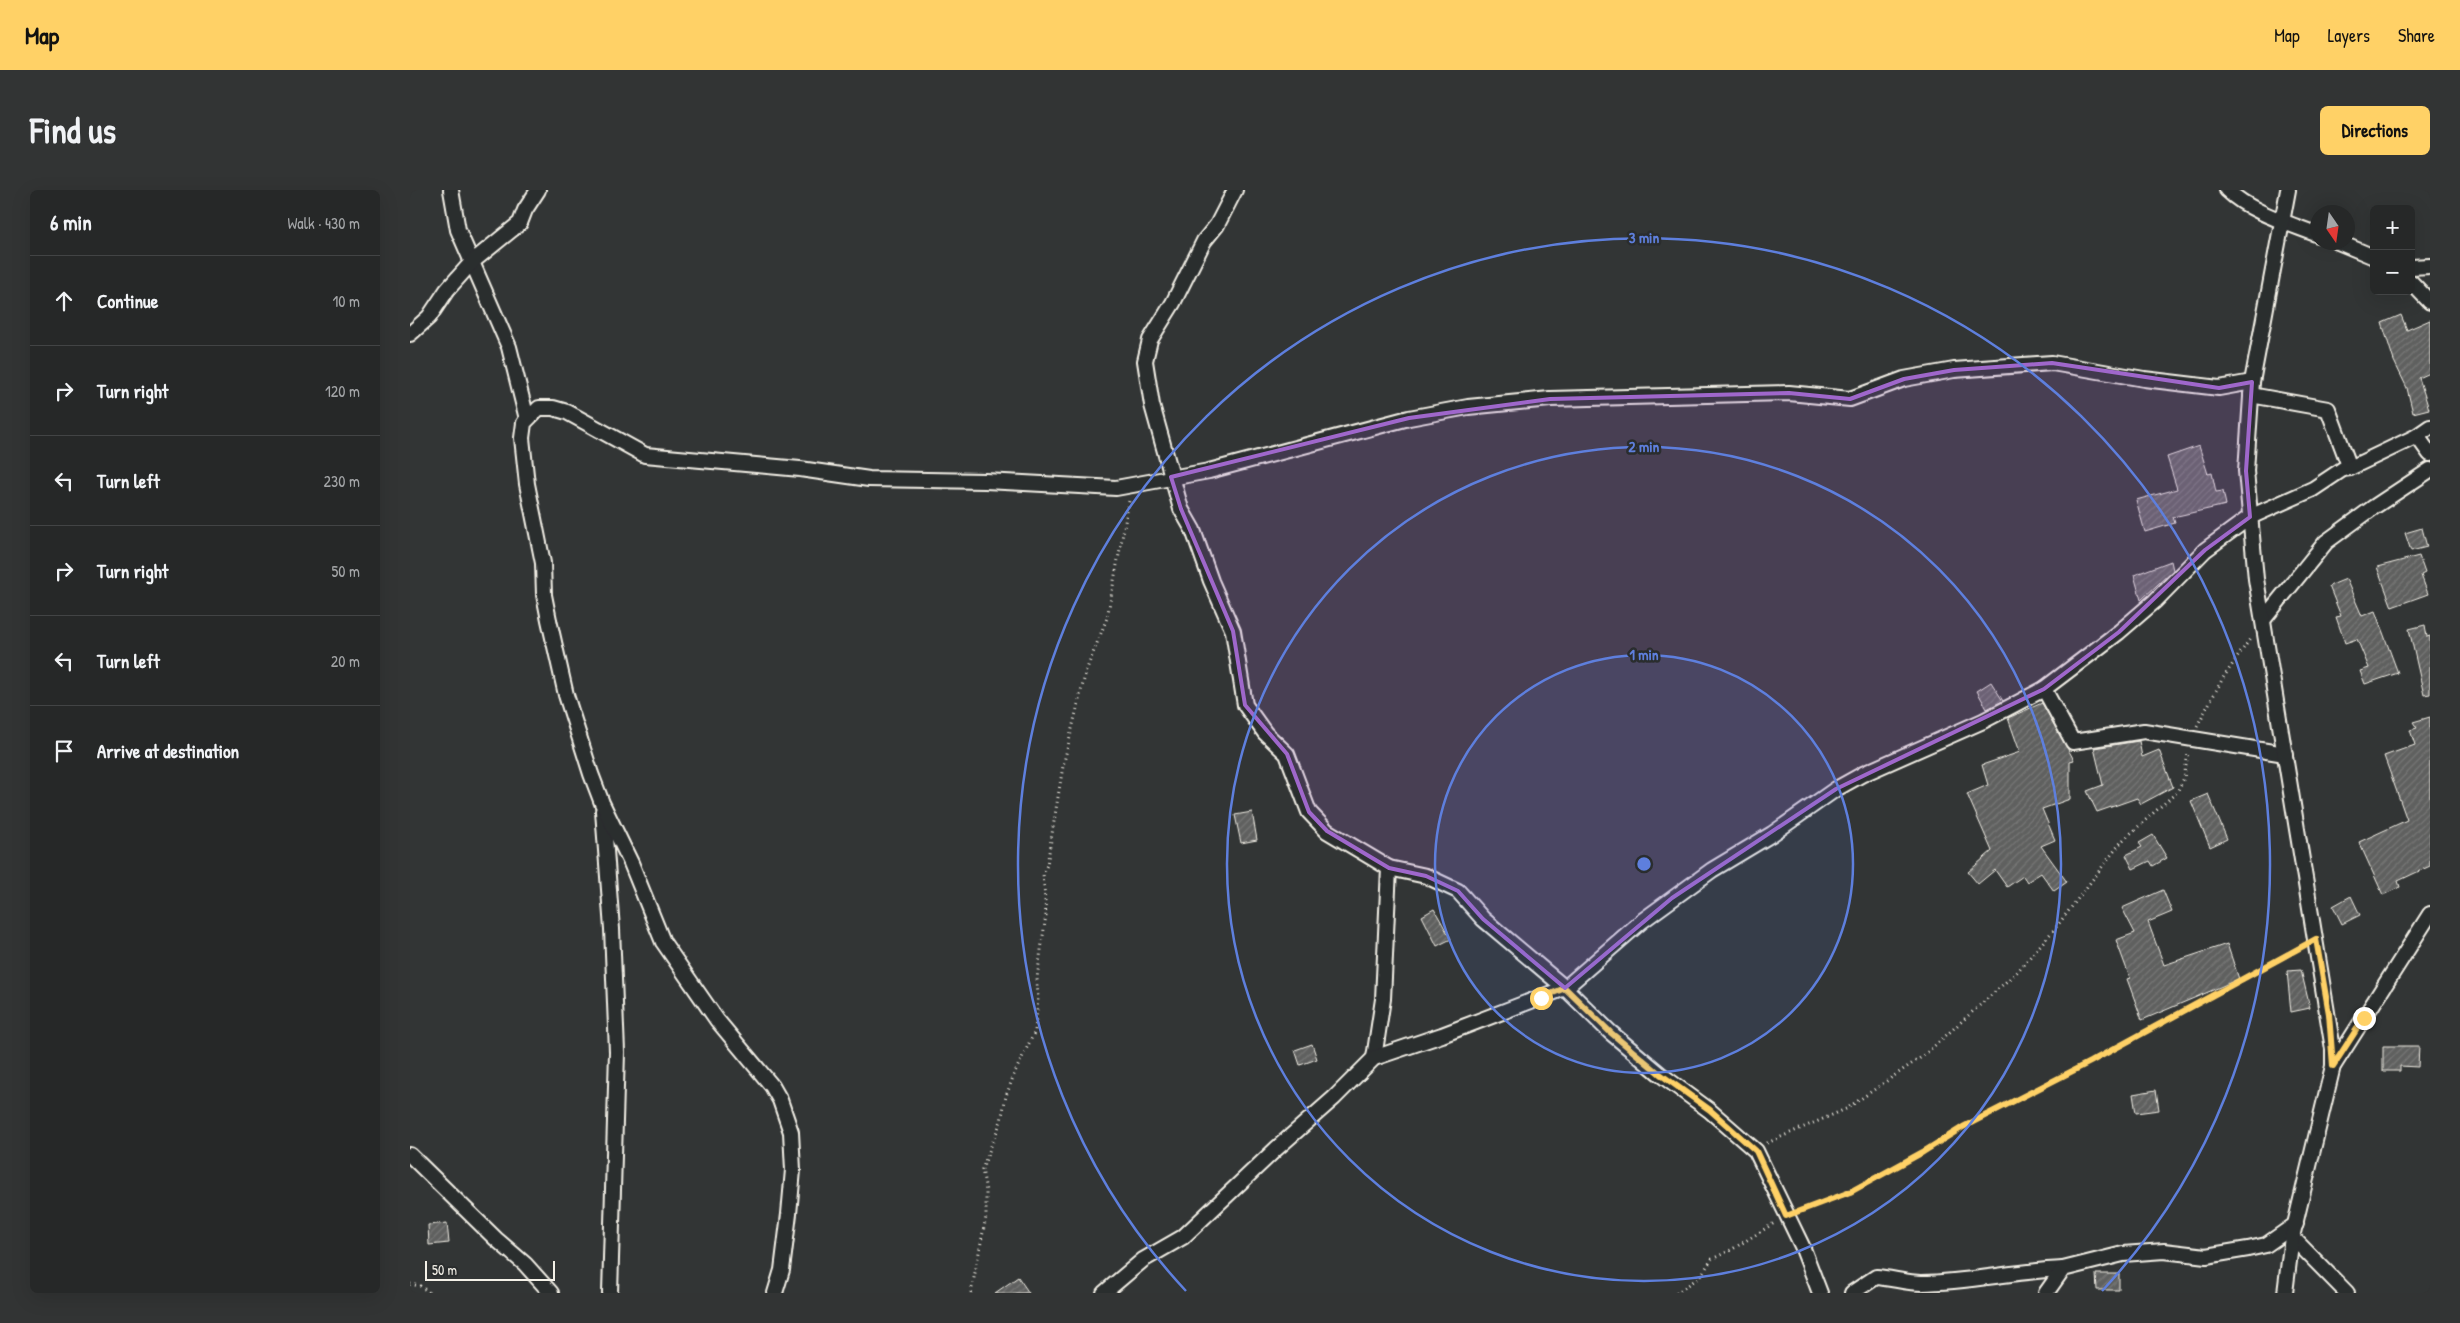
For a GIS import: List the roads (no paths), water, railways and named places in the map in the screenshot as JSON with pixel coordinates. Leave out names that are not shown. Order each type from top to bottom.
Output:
[{"type":"street","points":[[450,190],[458,230],[509,347],[526,419],[522,438],[527,484],[543,563],[544,595],[549,620],[575,725],[602,803],[631,863],[663,942],[717,1020],[772,1086],[791,1132],[793,1170],[782,1270],[775,1293]]},
{"type":"street","points":[[410,334],[429,317],[448,290],[472,262],[520,223],[525,210],[538,190]]},
{"type":"street","points":[[1235,190],[1217,225],[1204,241],[1173,304],[1150,340],[1145,361],[1152,405],[1180,509],[1193,530],[1211,581],[1233,632],[1245,705],[1266,734],[1287,754],[1309,812],[1327,831],[1389,868],[1426,876],[1458,891],[1483,919],[1565,988],[1610,1032],[1660,1074],[1710,1110],[1756,1151],[1802,1246],[1820,1293]]},
{"type":"street","points":[[2227,190],[2236,198],[2282,221],[2310,231]]},
{"type":"street","points":[[2286,1293],[2294,1230],[2333,1066],[2330,1023],[2256,579],[2246,471],[2252,389],[2288,190]]},
{"type":"street","points":[[2355,249],[2370,255]]},
{"type":"street","points":[[2415,266],[2430,266]]},
{"type":"street","points":[[2415,286],[2430,302]]},
{"type":"street","points":[[526,419],[539,408],[554,408],[567,412],[645,455],[800,469],[869,479],[985,481],[1116,488],[1209,471],[1409,418],[1468,407],[1550,399],[1789,392],[1850,398],[1913,377],[1954,370],[2052,363],[2144,380],[2219,388],[2252,389],[2328,409],[2350,468]]},
{"type":"street","points":[[1104,1293],[1143,1260],[1183,1237],[1276,1149],[1334,1098],[1374,1058],[1442,1035],[1565,988],[1672,898],[1712,870],[1772,834],[1836,789],[1917,749],[1984,721],[2044,689],[2119,632],[2155,601],[2205,550],[2250,517],[2314,489],[2343,469],[2350,468],[2417,436],[2430,427]]},
{"type":"street","points":[[2417,436],[2430,454]]},
{"type":"street","points":[[2263,620],[2326,542],[2430,470]]},
{"type":"street","points":[[2044,689],[2073,742],[2144,731],[2285,754]]},
{"type":"street","points":[[602,803],[612,929],[617,1052],[610,1293]]},
{"type":"street","points":[[1374,1058],[1384,999],[1389,868]]},
{"type":"street","points":[[2333,1066],[2430,914]]},
{"type":"street","points":[[410,1155],[496,1239],[525,1264],[552,1293]]},
{"type":"street","points":[[1852,1293],[1876,1277],[1918,1283],[1990,1277],[2024,1270],[2064,1269],[2122,1254],[2164,1251],[2206,1256],[2248,1250],[2266,1245],[2294,1230]]},
{"type":"street","points":[[2294,1230],[2347,1293]]},
{"type":"street","points":[[2046,1293],[2064,1269]]}]
